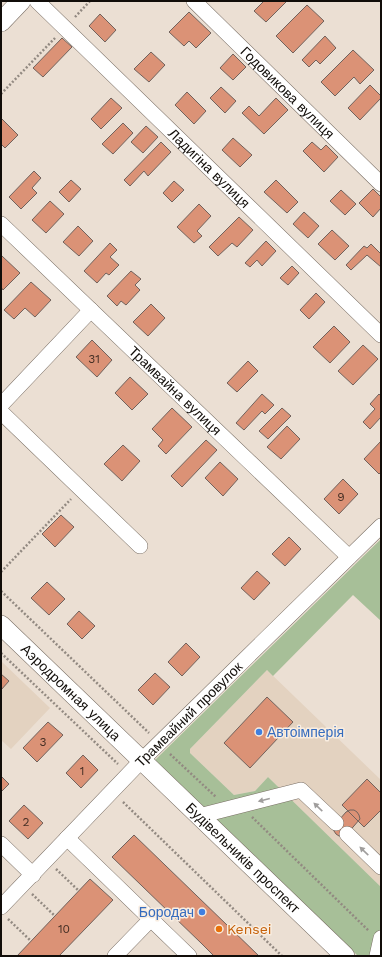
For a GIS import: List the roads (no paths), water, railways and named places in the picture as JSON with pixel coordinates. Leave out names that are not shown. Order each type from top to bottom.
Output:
[{"type":"main road","points":[[1,22],[21,1]]},
{"type":"main road","name":"Аэродромная улица","points":[[1,625],[142,760]]},
{"type":"main road","name":"Будівельників проспект","points":[[142,760],[345,956]]},
{"type":"street","name":"Ладигіна вулиця","points":[[37,1],[381,335]]},
{"type":"street","name":"Годовикова вулиця","points":[[194,1],[381,184]]},
{"type":"street","name":"Трамвайна вулиця","points":[[1,224],[349,557]]},
{"type":"street","points":[[1,404],[91,310]]},
{"type":"street","points":[[1,412],[140,546]]},
{"type":"street","name":"Трамвайний провулок","points":[[4,912],[27,880],[128,774],[381,526]]},
{"type":"street","points":[[199,816],[301,790],[336,823]]},
{"type":"street","points":[[347,834],[381,867]]},
{"type":"street","points":[[67,838],[189,956]]},
{"type":"street","points":[[1,844],[27,880]]},
{"type":"street","points":[[115,956],[151,919]]},
{"type":"street","points":[[377,956],[381,940]]},
{"type":"place","name":"Автоімперія","points":[[259,732]]},
{"type":"place","name":"Бородач","points":[[202,912]]},
{"type":"place","name":"Kensei","points":[[219,929]]}]
